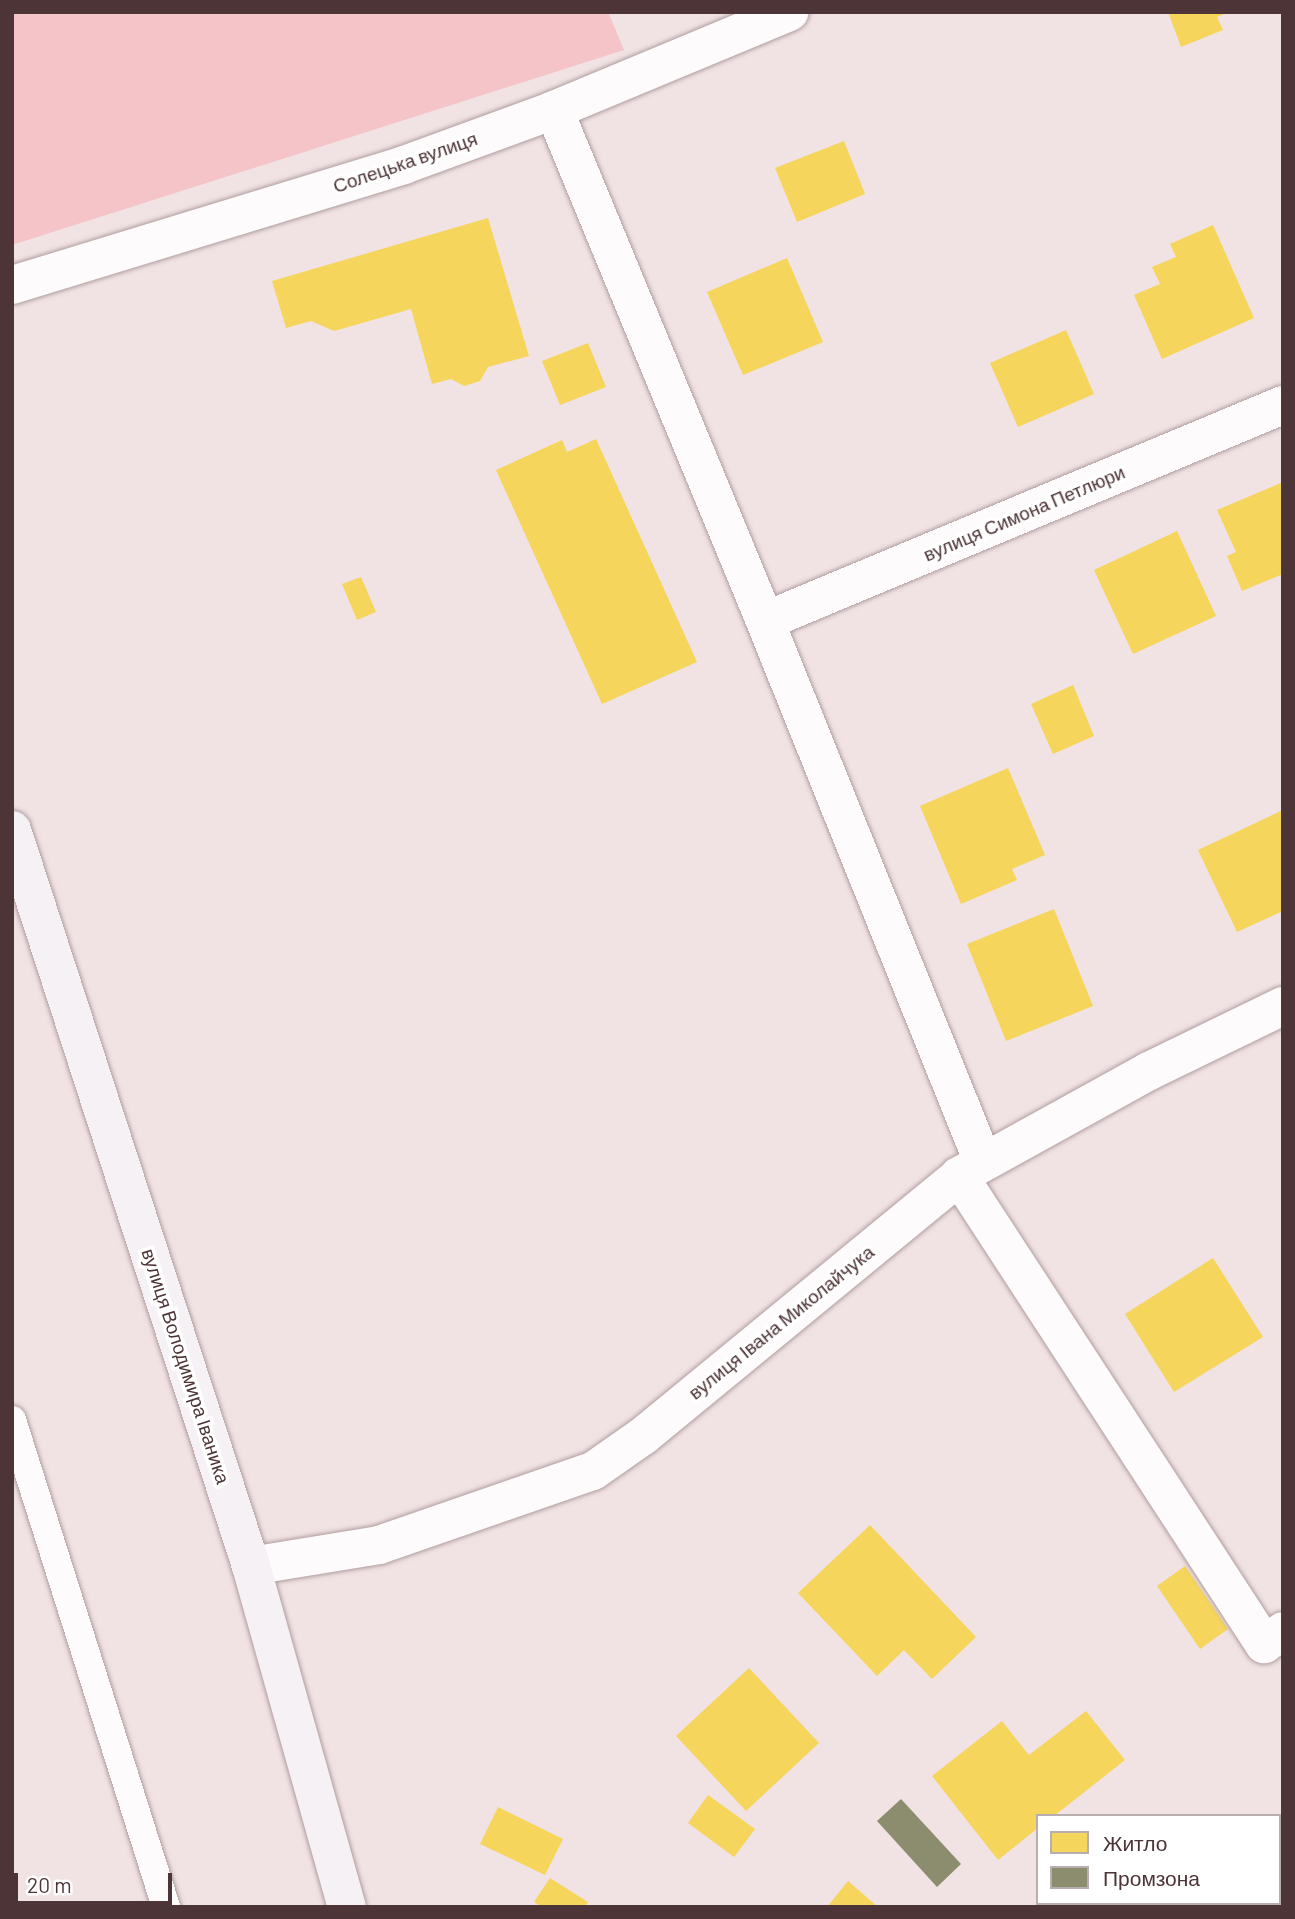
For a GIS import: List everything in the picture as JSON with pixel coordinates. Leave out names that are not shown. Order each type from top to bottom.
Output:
[{"type":"main road","name":"вулиця Володимира Іваника","points":[[12,830],[251,1566],[347,1907]]},
{"type":"street","name":"Солецька вулиця","points":[[12,285],[404,165],[554,110],[789,12]]},
{"type":"street","points":[[554,110],[765,621],[971,1169],[1264,1644],[1283,1631]]},
{"type":"street","name":"вулиця Симона Петлюри","points":[[765,621],[1283,405]]},
{"type":"street","name":"вулиця Івана Миколайчука","points":[[251,1566],[379,1545],[593,1471],[642,1436],[971,1169],[1149,1071],[1283,1006]]},
{"type":"lane","points":[[12,1420],[166,1907]]},
{"type":"shaded area","points":[[12,12],[608,12],[624,50],[12,245]]},
{"type":"building: Житло","points":[[1168,12],[1229,12],[1217,17],[1223,30],[1181,47]]},
{"type":"building: Житло","points":[[844,141],[865,194],[797,222],[775,168]]},
{"type":"building: Житло","points":[[488,218],[529,356],[488,367],[480,381],[464,386],[451,379],[432,384],[411,309],[334,331],[311,321],[286,328],[272,281]]},
{"type":"building: Житло","points":[[1213,225],[1254,318],[1162,359],[1134,295],[1160,284],[1152,267],[1176,257],[1170,244]]},
{"type":"building: Житло","points":[[787,258],[823,342],[743,375],[707,292]]},
{"type":"building: Житло","points":[[1066,330],[1094,394],[1018,427],[990,363]]},
{"type":"building: Житло","points":[[588,343],[606,387],[560,405],[542,361]]},
{"type":"building: Житло","points":[[596,439],[697,662],[602,704],[496,470],[562,440],[567,452]]},
{"type":"building: Житло","points":[[1283,482],[1283,574],[1242,591],[1227,556],[1236,552],[1217,510]]},
{"type":"building: Житло","points":[[1177,531],[1216,616],[1133,654],[1094,570]]},
{"type":"building: Житло","points":[[361,577],[376,612],[357,620],[342,584]]},
{"type":"building: Житло","points":[[1073,685],[1094,736],[1053,754],[1031,704]]},
{"type":"building: Житло","points":[[1008,768],[1045,855],[1012,869],[1017,880],[961,904],[920,806]]},
{"type":"building: Житло","points":[[1283,810],[1283,911],[1237,932],[1198,850]]},
{"type":"building: Житло","points":[[1054,909],[1093,1006],[1006,1041],[967,944]]},
{"type":"building: Житло","points":[[1213,1258],[1263,1337],[1174,1392],[1125,1314]]},
{"type":"building: Житло","points":[[870,1525],[976,1637],[932,1679],[904,1650],[877,1676],[798,1593]]},
{"type":"building: Житло","points":[[1185,1566],[1228,1629],[1200,1649],[1157,1586]]},
{"type":"building: Житло","points":[[749,1668],[819,1743],[746,1811],[676,1736]]},
{"type":"building: Житло","points":[[1086,1711],[1125,1760],[1057,1814],[1036,1814],[1036,1830],[998,1860],[932,1776],[1002,1721],[1029,1755]]},
{"type":"building: Житло","points":[[708,1795],[755,1829],[734,1857],[688,1823]]},
{"type":"building: Житло","points":[[498,1807],[563,1839],[545,1875],[480,1844]]},
{"type":"building: Житло","points":[[550,1878],[588,1902],[585,1907],[542,1907],[534,1902]]},
{"type":"building: Житло","points":[[848,1881],[878,1907],[827,1907]]},
{"type":"building: Промзона","points":[[901,1799],[961,1864],[937,1887],[877,1821]]}]
